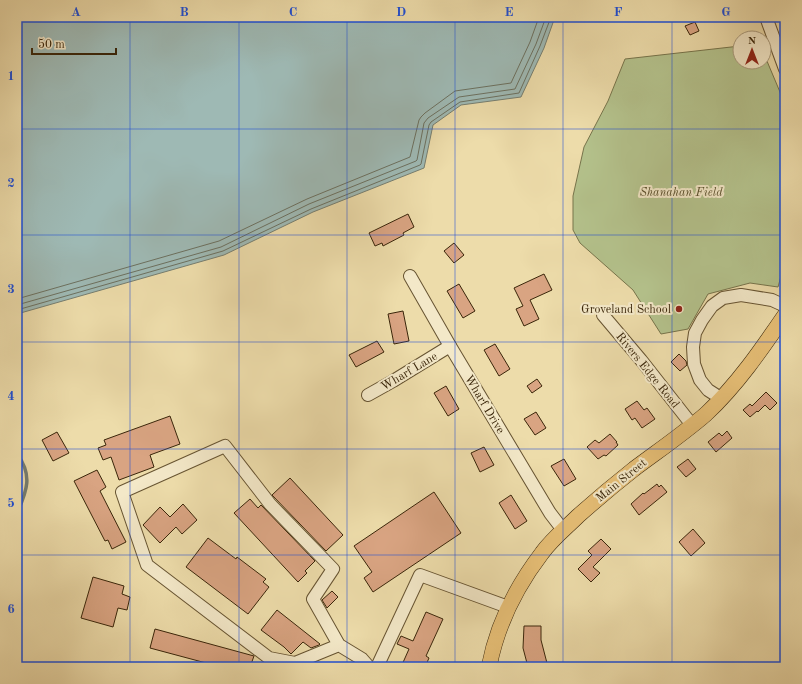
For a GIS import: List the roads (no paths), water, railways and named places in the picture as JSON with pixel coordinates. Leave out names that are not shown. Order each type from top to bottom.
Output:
[{"type":"main road","name":"Main Street","points":[[489,667],[501,624],[508,607],[524,579],[543,552],[563,530],[601,496],[692,425],[722,399],[764,346],[785,315]]},
{"type":"street","points":[[766,17],[785,69]]},
{"type":"street","name":"Wharf Drive","points":[[410,276],[550,513],[563,530]]},
{"type":"street","points":[[722,399],[708,390],[700,380],[694,364],[693,347],[695,333],[702,320],[712,306],[723,298],[740,295],[772,300],[785,306]]},
{"type":"street","name":"Rivers Edge Road","points":[[603,315],[641,360],[692,425]]},
{"type":"street","name":"Wharf Lane","points":[[368,395],[450,346]]},
{"type":"street","points":[[339,645],[295,663],[269,658],[147,565],[122,492],[225,446],[270,504],[333,568],[313,599],[339,645],[362,659],[369,667]]},
{"type":"street","points":[[377,667],[420,575],[508,607]]},
{"type":"water","points":[[17,17],[555,17],[544,48],[521,97],[461,105],[433,125],[424,168],[313,212],[224,255],[17,314]]},
{"type":"waterway","points":[[17,454],[22,462],[27,476],[26,490],[17,513]]},
{"type":"place","name":"Groveland School","points":[[679,309]]},
{"type":"park label","name":"Shanahan Field","points":[[681,192]]}]
